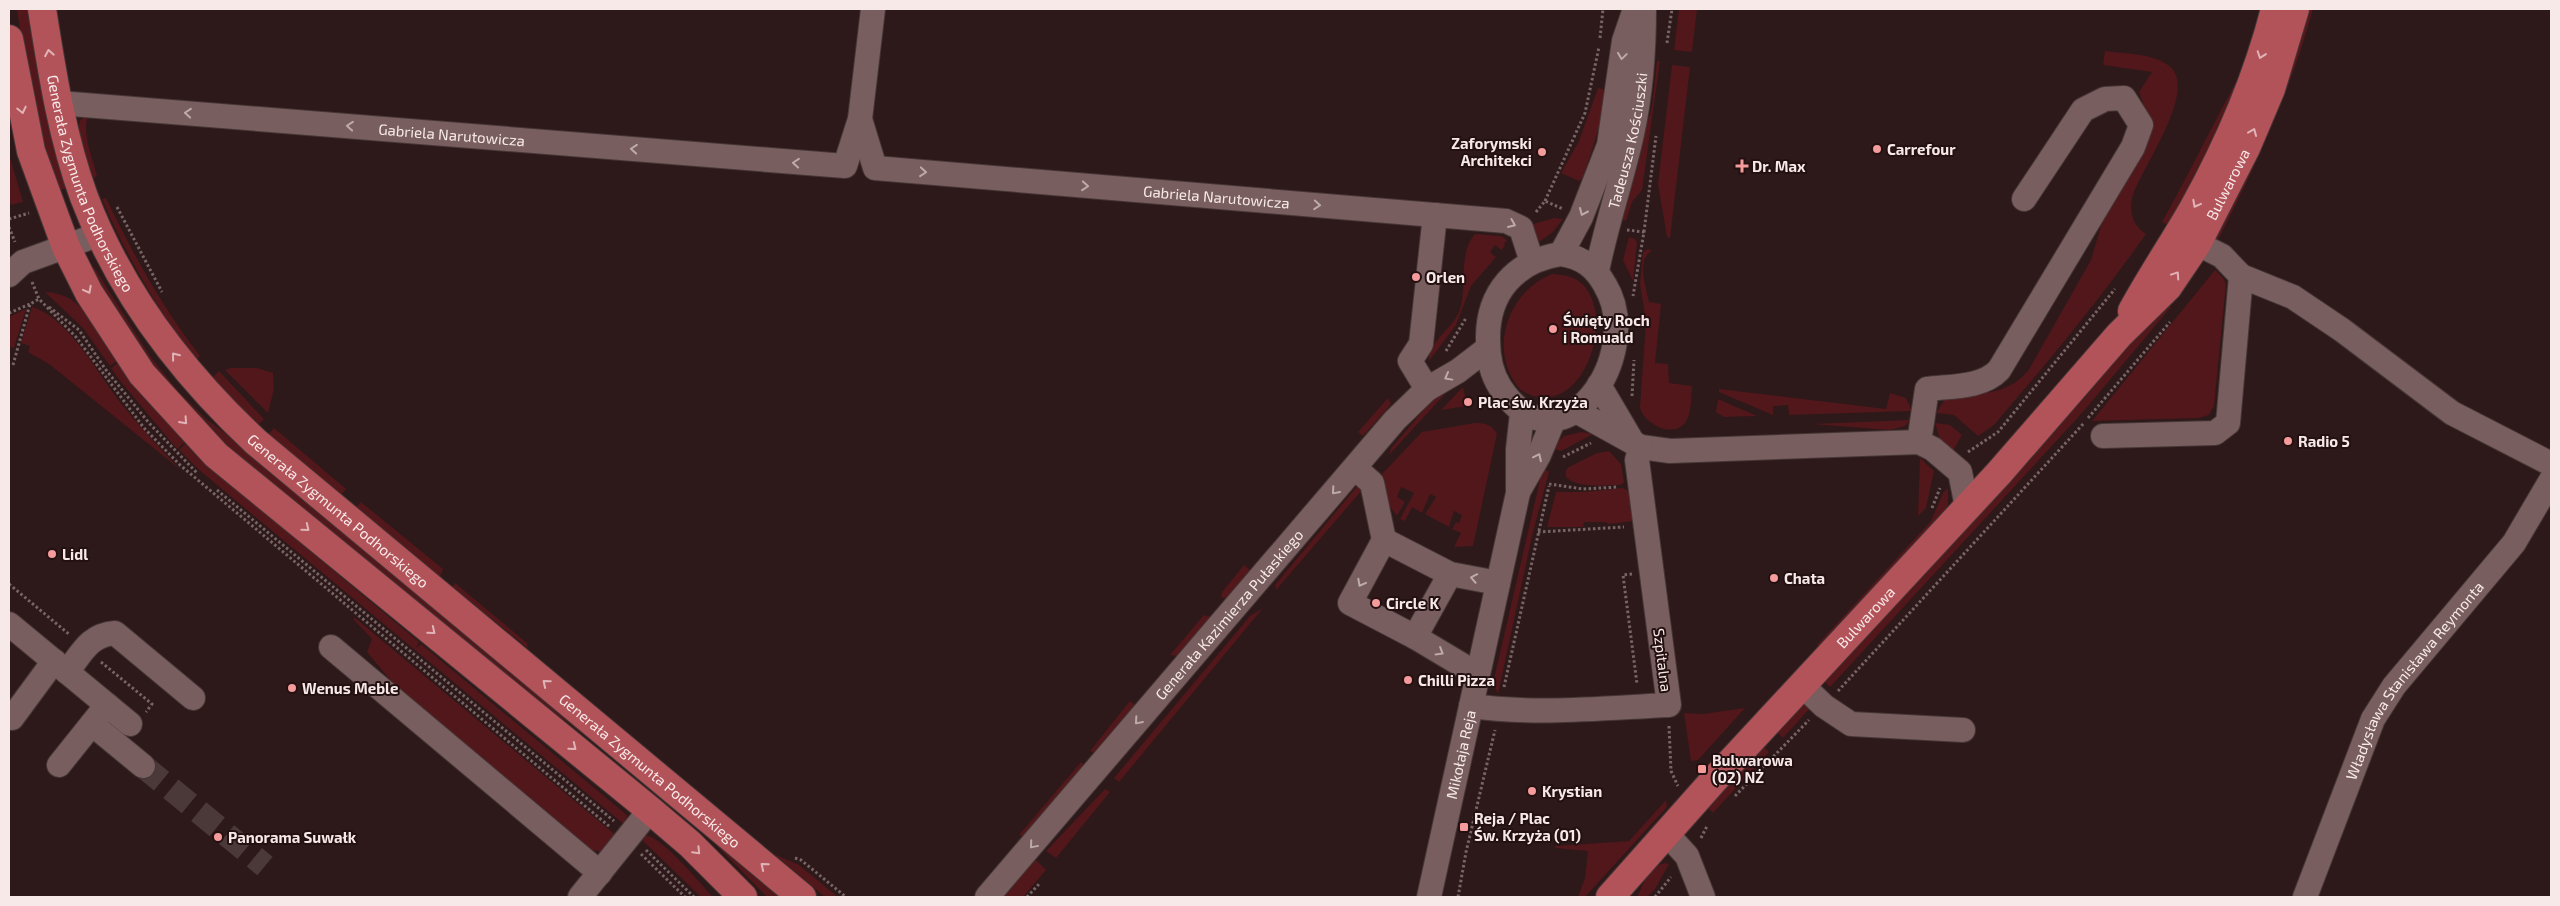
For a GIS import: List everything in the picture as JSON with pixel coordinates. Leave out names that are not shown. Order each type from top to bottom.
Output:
[{"type":"main road","name":"Generała Zygmunta Podhorskiego","points":[[42,9],[59,103],[84,196],[100,234],[142,311],[173,354],[226,413],[256,442],[802,897]]},
{"type":"main road","name":"Bulwarowa","points":[[2188,239],[2212,174],[2242,108],[2275,9]]},
{"type":"main road","name":"Bulwarowa","points":[[1610,897],[1693,803],[1999,473],[2119,335],[2151,275],[2188,239],[2246,148],[2271,89],[2295,9]]},
{"type":"main road","name":"Generała Zygmunta Podhorskiego","points":[[9,43],[31,152],[66,247],[89,293],[142,374],[216,455],[650,810],[690,844],[739,896]]},
{"type":"street","points":[[860,119],[873,9]]},
{"type":"street","name":"Tadeusza Kościuszki","points":[[1561,254],[1581,217],[1609,144],[1624,42],[1635,9]]},
{"type":"street","name":"Tadeusza Kościuszki","points":[[1597,271],[1606,227],[1618,190],[1632,132],[1644,52],[1644,9]]},
{"type":"street","points":[[1919,442],[1927,389],[1980,382],[1992,377],[1999,370],[2133,147],[2141,126],[2124,98],[2105,99],[2083,110],[2024,199]]},
{"type":"street","name":"Gabriela Narutowicza","points":[[59,103],[845,166],[860,119]]},
{"type":"street","name":"Gabriela Narutowicza","points":[[860,119],[875,168],[1506,221],[1521,228]]},
{"type":"street","points":[[1427,389],[1410,361],[1421,344],[1435,215]]},
{"type":"street","points":[[1521,228],[1532,262]]},
{"type":"street","points":[[9,274],[23,262],[100,234]]},
{"type":"street","points":[[2188,239],[2222,256],[2241,276],[2293,297],[2342,330],[2452,413],[2551,464]]},
{"type":"street","points":[[9,284],[30,276],[66,247]]},
{"type":"street","points":[[1561,254],[1574,256],[1597,271],[1609,292],[1616,323],[1616,340],[1611,363],[1599,385],[1585,404],[1576,411],[1554,419],[1543,420],[1522,413],[1509,400],[1498,384],[1491,367],[1487,322],[1495,297],[1511,277],[1532,262],[1561,254]]},
{"type":"street","points":[[2103,436],[2215,433],[2228,423],[2241,276]]},
{"type":"street","name":"Generała Kazimierza Pułaskiego","points":[[987,897],[1395,420],[1427,389],[1458,371],[1488,348]]},
{"type":"street","points":[[1599,385],[1614,423]]},
{"type":"street","points":[[1576,411],[1614,423],[1637,444],[1670,450],[1919,442],[1933,448],[1960,472],[1967,507]]},
{"type":"street","points":[[1518,493],[1518,449],[1522,413]]},
{"type":"street","points":[[1518,493],[1539,456],[1554,419]]},
{"type":"street","name":"Szpitalna","points":[[1471,706],[1499,710],[1669,706],[1637,460],[1637,444]]},
{"type":"street","points":[[1355,468],[1372,483],[1384,540],[1350,603],[1416,638],[1477,674]]},
{"type":"street","points":[[1960,472],[1999,473]]},
{"type":"street","name":"Władysława Stanisława Reymonta","points":[[2305,897],[2373,719],[2394,686],[2514,542],[2551,480]]},
{"type":"street","name":"Mikołaja Reja","points":[[1429,897],[1518,493]]},
{"type":"street","points":[[1384,540],[1450,574],[1498,583]]},
{"type":"street","points":[[1416,638],[1450,574]]},
{"type":"street","points":[[9,624],[130,724]]},
{"type":"street","points":[[12,718],[61,667],[100,634],[115,633],[193,698]]},
{"type":"street","points":[[331,647],[600,873]]},
{"type":"street","points":[[1802,685],[1824,706],[1851,724],[1963,730]]},
{"type":"street","points":[[59,765],[107,705]]},
{"type":"street","points":[[92,724],[143,766]]},
{"type":"street","points":[[580,897],[650,810]]},
{"type":"street","points":[[1667,834],[1687,856],[1703,897]]},
{"type":"path","points":[[1521,228],[1545,201],[1585,113],[1594,73],[1603,9]]},
{"type":"path","points":[[1545,201],[1581,217]]},
{"type":"path","points":[[115,203],[164,297]]},
{"type":"path","points":[[9,227],[11,233],[9,234]]},
{"type":"path","points":[[1606,227],[1644,232],[1633,302]]},
{"type":"path","points":[[9,313],[39,299],[76,336],[144,428],[180,465],[625,840],[685,897]]},
{"type":"path","points":[[12,364],[30,304]]},
{"type":"path","points":[[1556,461],[1597,440],[1631,408],[1634,359]]},
{"type":"path","points":[[1458,897],[1466,852],[1551,476]]},
{"type":"path","points":[[1549,484],[1583,489],[1624,486]]},
{"type":"path","points":[[1538,532],[1625,527]]},
{"type":"path","points":[[1637,687],[1623,575],[1640,574]]},
{"type":"path","points":[[1669,706],[1670,771],[1681,792],[1693,803]]},
{"type":"path","points":[[787,855],[801,860],[846,897]]},
{"type":"path","points":[[1027,897],[1040,883]]},
{"type":"shaded area","points":[[17,9],[32,9],[71,187],[57,191],[33,101]]},
{"type":"shaded area","points":[[1679,9],[1697,9],[1692,52],[1674,50]]},
{"type":"shaded area","points":[[2303,9],[2313,9],[2283,99],[2258,157],[2217,242],[2214,237]]},
{"type":"shaded area","points":[[2257,46],[2178,223],[2167,225],[2162,222],[2232,89]]},
{"type":"shaded area","points":[[2105,51],[2154,58],[2168,65],[2176,76],[2177,92],[2173,111],[2132,199],[2131,210],[2133,219],[2146,234],[2053,355],[1994,425],[1978,436],[1954,415],[1936,413],[1946,398],[1980,394],[2001,389],[2019,379],[2028,371],[2091,260],[2102,222],[2142,153],[2149,120],[2139,92],[2152,72],[2103,65]]},
{"type":"shaded area","points":[[1657,61],[1660,61],[1642,190],[1632,202],[1626,221],[1619,219],[1639,151],[1641,152],[1642,148],[1640,147],[1652,107]]},
{"type":"shaded area","points":[[1672,65],[1690,67],[1670,238],[1667,237],[1658,184]]},
{"type":"shaded area","points":[[1598,88],[1603,89],[1604,97],[1601,120],[1585,171],[1582,179],[1579,181],[1561,173],[1579,141]]},
{"type":"shaded area","points":[[88,115],[86,123],[87,138],[97,176],[93,179],[78,131],[80,120]]},
{"type":"shaded area","points":[[9,154],[23,202],[11,205],[9,199]]},
{"type":"shaded area","points":[[106,198],[149,280],[173,319],[200,356],[198,358],[193,358],[143,281],[111,220],[102,199]]},
{"type":"shaded area","points":[[1554,218],[1563,219],[1553,232],[1539,242],[1530,225]]},
{"type":"shaded area","points":[[1475,234],[1501,236],[1507,240],[1501,250],[1495,245],[1490,252],[1496,257],[1471,286],[1456,325],[1429,361],[1435,343],[1457,316],[1461,306],[1466,252]]},
{"type":"shaded area","points":[[1629,237],[1635,239],[1637,243],[1633,281],[1623,260]]},
{"type":"shaded area","points":[[1648,249],[1652,251],[1644,260],[1643,267],[1646,290],[1649,302],[1661,304],[1655,363],[1668,364],[1669,383],[1692,386],[1691,406],[1687,421],[1679,428],[1665,429],[1658,427],[1646,418],[1640,407],[1646,322],[1640,284],[1643,252]]},
{"type":"shaded area","points":[[94,267],[150,356],[177,390],[205,418],[257,457],[787,897],[767,897],[709,838],[608,754],[569,723],[489,668],[244,464],[159,376],[108,301],[92,269]]},
{"type":"shaded area","points":[[2215,270],[2226,284],[2214,406],[2209,415],[2199,418],[2092,421]]},
{"type":"shaded area","points":[[1552,274],[1574,278],[1590,294],[1596,314],[1595,336],[1590,358],[1579,378],[1564,392],[1545,398],[1522,391],[1514,382],[1505,359],[1504,344],[1505,330],[1517,302],[1539,281]]},
{"type":"shaded area","points":[[45,292],[59,294],[70,299],[80,307],[97,326],[118,360],[110,366],[83,328]]},
{"type":"shaded area","points":[[2164,302],[2171,307],[2083,412],[1830,687],[1824,681],[2086,396]]},
{"type":"shaded area","points":[[32,307],[46,313],[71,336],[124,407],[181,470],[49,364],[28,352],[30,346],[21,343]]},
{"type":"shaded area","points":[[26,309],[14,348],[9,347],[9,317]]},
{"type":"shaded area","points":[[119,362],[143,395],[185,442],[177,449],[111,368]]},
{"type":"shaded area","points":[[231,368],[257,368],[273,373],[274,389],[268,413],[225,370]]},
{"type":"shaded area","points":[[219,371],[264,419],[258,425],[212,378]]},
{"type":"shaded area","points":[[1456,382],[1389,455],[1391,448],[1436,396]]},
{"type":"shaded area","points":[[1463,387],[1467,406],[1441,410]]},
{"type":"shaded area","points":[[1719,389],[1886,409],[1890,393],[1906,398],[1912,411],[1789,415],[1788,405],[1773,406],[1773,415],[1719,392]]},
{"type":"shaded area","points":[[1388,398],[1391,404],[1363,436],[1358,432]]},
{"type":"shaded area","points":[[1718,399],[1757,416],[1724,417],[1716,412]]},
{"type":"shaded area","points":[[1910,420],[1905,426],[1890,430],[1812,424]]},
{"type":"shaded area","points":[[1475,423],[1488,425],[1497,434],[1473,546],[1454,547],[1461,533],[1452,529],[1456,522],[1459,523],[1462,515],[1454,511],[1449,527],[1425,514],[1436,497],[1430,494],[1422,513],[1412,507],[1405,521],[1400,519],[1414,493],[1401,487],[1397,497],[1405,502],[1397,516],[1388,504],[1381,475],[1422,432]]},
{"type":"shaded area","points":[[1935,423],[1950,425],[1962,435],[1953,451],[1940,440]]},
{"type":"shaded area","points":[[274,428],[346,489],[341,495],[268,435]]},
{"type":"shaded area","points":[[1582,432],[1593,434],[1561,451],[1551,448],[1564,436]]},
{"type":"shaded area","points":[[186,443],[221,477],[419,642],[416,648],[421,644],[627,815],[626,826],[198,469],[179,450]]},
{"type":"shaded area","points":[[1609,451],[1621,464],[1624,482],[1621,485],[1585,485],[1571,481],[1566,477],[1566,470],[1569,467],[1597,453]]},
{"type":"shaded area","points":[[1920,458],[1934,471],[1926,508],[1918,516]]},
{"type":"shaded area","points":[[1543,467],[1549,472],[1532,536],[1498,694],[1493,683]]},
{"type":"shaded area","points":[[1359,484],[1363,489],[1276,590],[1275,585]]},
{"type":"shaded area","points":[[1623,488],[1631,492],[1635,521],[1608,524],[1606,522],[1584,522],[1583,527],[1547,527],[1556,492],[1583,492]]},
{"type":"shaded area","points":[[1948,488],[1948,505],[1943,515],[1825,646],[1817,645],[1931,521],[1943,493]]},
{"type":"shaded area","points":[[361,502],[443,569],[440,577],[356,507]]},
{"type":"shaded area","points":[[1244,565],[1251,571],[1227,599],[1221,597],[1222,592]]},
{"type":"shaded area","points":[[455,583],[527,643],[528,648],[452,587]]},
{"type":"shaded area","points":[[1263,608],[1119,782],[1114,778],[1250,616]]},
{"type":"shaded area","points":[[1204,615],[1211,617],[1179,656],[1170,655]]},
{"type":"shaded area","points":[[354,617],[618,837],[602,852],[592,850],[559,827],[402,694],[367,652],[372,639],[354,620]]},
{"type":"shaded area","points":[[1130,701],[1138,707],[1097,754],[1090,751]]},
{"type":"shaded area","points":[[1804,702],[1811,707],[1783,738],[1777,732]]},
{"type":"shaded area","points":[[1745,708],[1698,760],[1691,761],[1684,713],[1703,714]]},
{"type":"shaded area","points":[[1763,746],[1769,752],[1713,813],[1707,807]]},
{"type":"shaded area","points":[[1081,762],[1087,767],[1028,837],[1019,835]]},
{"type":"shaded area","points":[[1105,789],[1110,792],[1056,858],[1046,851]]},
{"type":"shaded area","points":[[1666,800],[1667,807],[1585,897],[1578,897],[1585,878],[1588,851],[1555,848],[1556,846],[1629,841]]},
{"type":"shaded area","points":[[644,835],[660,842],[713,897],[701,897],[640,838]]},
{"type":"shaded area","points":[[774,854],[799,865],[838,897],[825,897]]},
{"type":"shaded area","points":[[1036,860],[1046,870],[1023,897],[1000,897]]},
{"type":"shaded area","points":[[1665,863],[1669,864],[1655,889],[1647,897],[1637,897],[1644,881],[1654,868]]},
{"type":"tunnel","points":[[143,766],[265,866]]},
{"type":"place","name":"Carrefour","points":[[1877,149]]},
{"type":"place","name":"Zaforymski Architekci","points":[[1542,152]]},
{"type":"place","name":"Dr. Max","points":[[1742,166]]},
{"type":"place","name":"Orlen","points":[[1416,277]]},
{"type":"place","name":"Święty Roch i Romuald","points":[[1553,329]]},
{"type":"place","name":"Plac św. Krzyża","points":[[1468,402]]},
{"type":"place","name":"Radio 5","points":[[2288,441]]},
{"type":"place","name":"Lidl","points":[[52,554]]},
{"type":"place","name":"Chata","points":[[1774,578]]},
{"type":"place","name":"Circle K","points":[[1376,603]]},
{"type":"place","name":"Chilli Pizza","points":[[1408,680]]},
{"type":"place","name":"Wenus Meble","points":[[292,688]]},
{"type":"place","name":"Bulwarowa (02) NŻ","points":[[1702,769]]},
{"type":"place","name":"Krystian","points":[[1532,791]]},
{"type":"place","name":"Reja / Plac Św. Krzyża (01)","points":[[1464,827]]},
{"type":"place","name":"Panorama Suwałk","points":[[218,837]]}]
